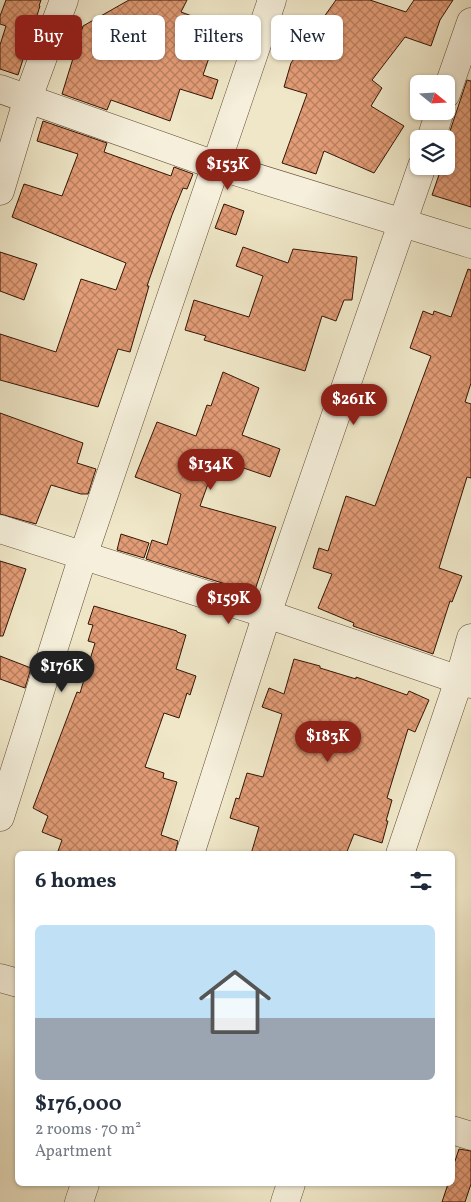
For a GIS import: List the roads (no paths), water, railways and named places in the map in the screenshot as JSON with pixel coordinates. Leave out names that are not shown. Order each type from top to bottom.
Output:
[{"type":"street","points":[[0,191],[28,98],[64,0]]},
{"type":"street","points":[[0,817],[84,556],[272,0]]},
{"type":"street","points":[[453,75],[471,22]]},
{"type":"street","points":[[0,89],[216,165],[471,244]]},
{"type":"street","points":[[191,851],[266,614],[419,175]]},
{"type":"street","points":[[0,529],[266,614],[465,682]]},
{"type":"street","points":[[401,851],[465,682],[471,638]]},
{"type":"street","points":[[0,978],[15,982]]},
{"type":"street","points":[[455,1131],[471,1136]]},
{"type":"street","points":[[79,1202],[84,1186]]},
{"type":"street","points":[[285,1202],[290,1186]]}]
